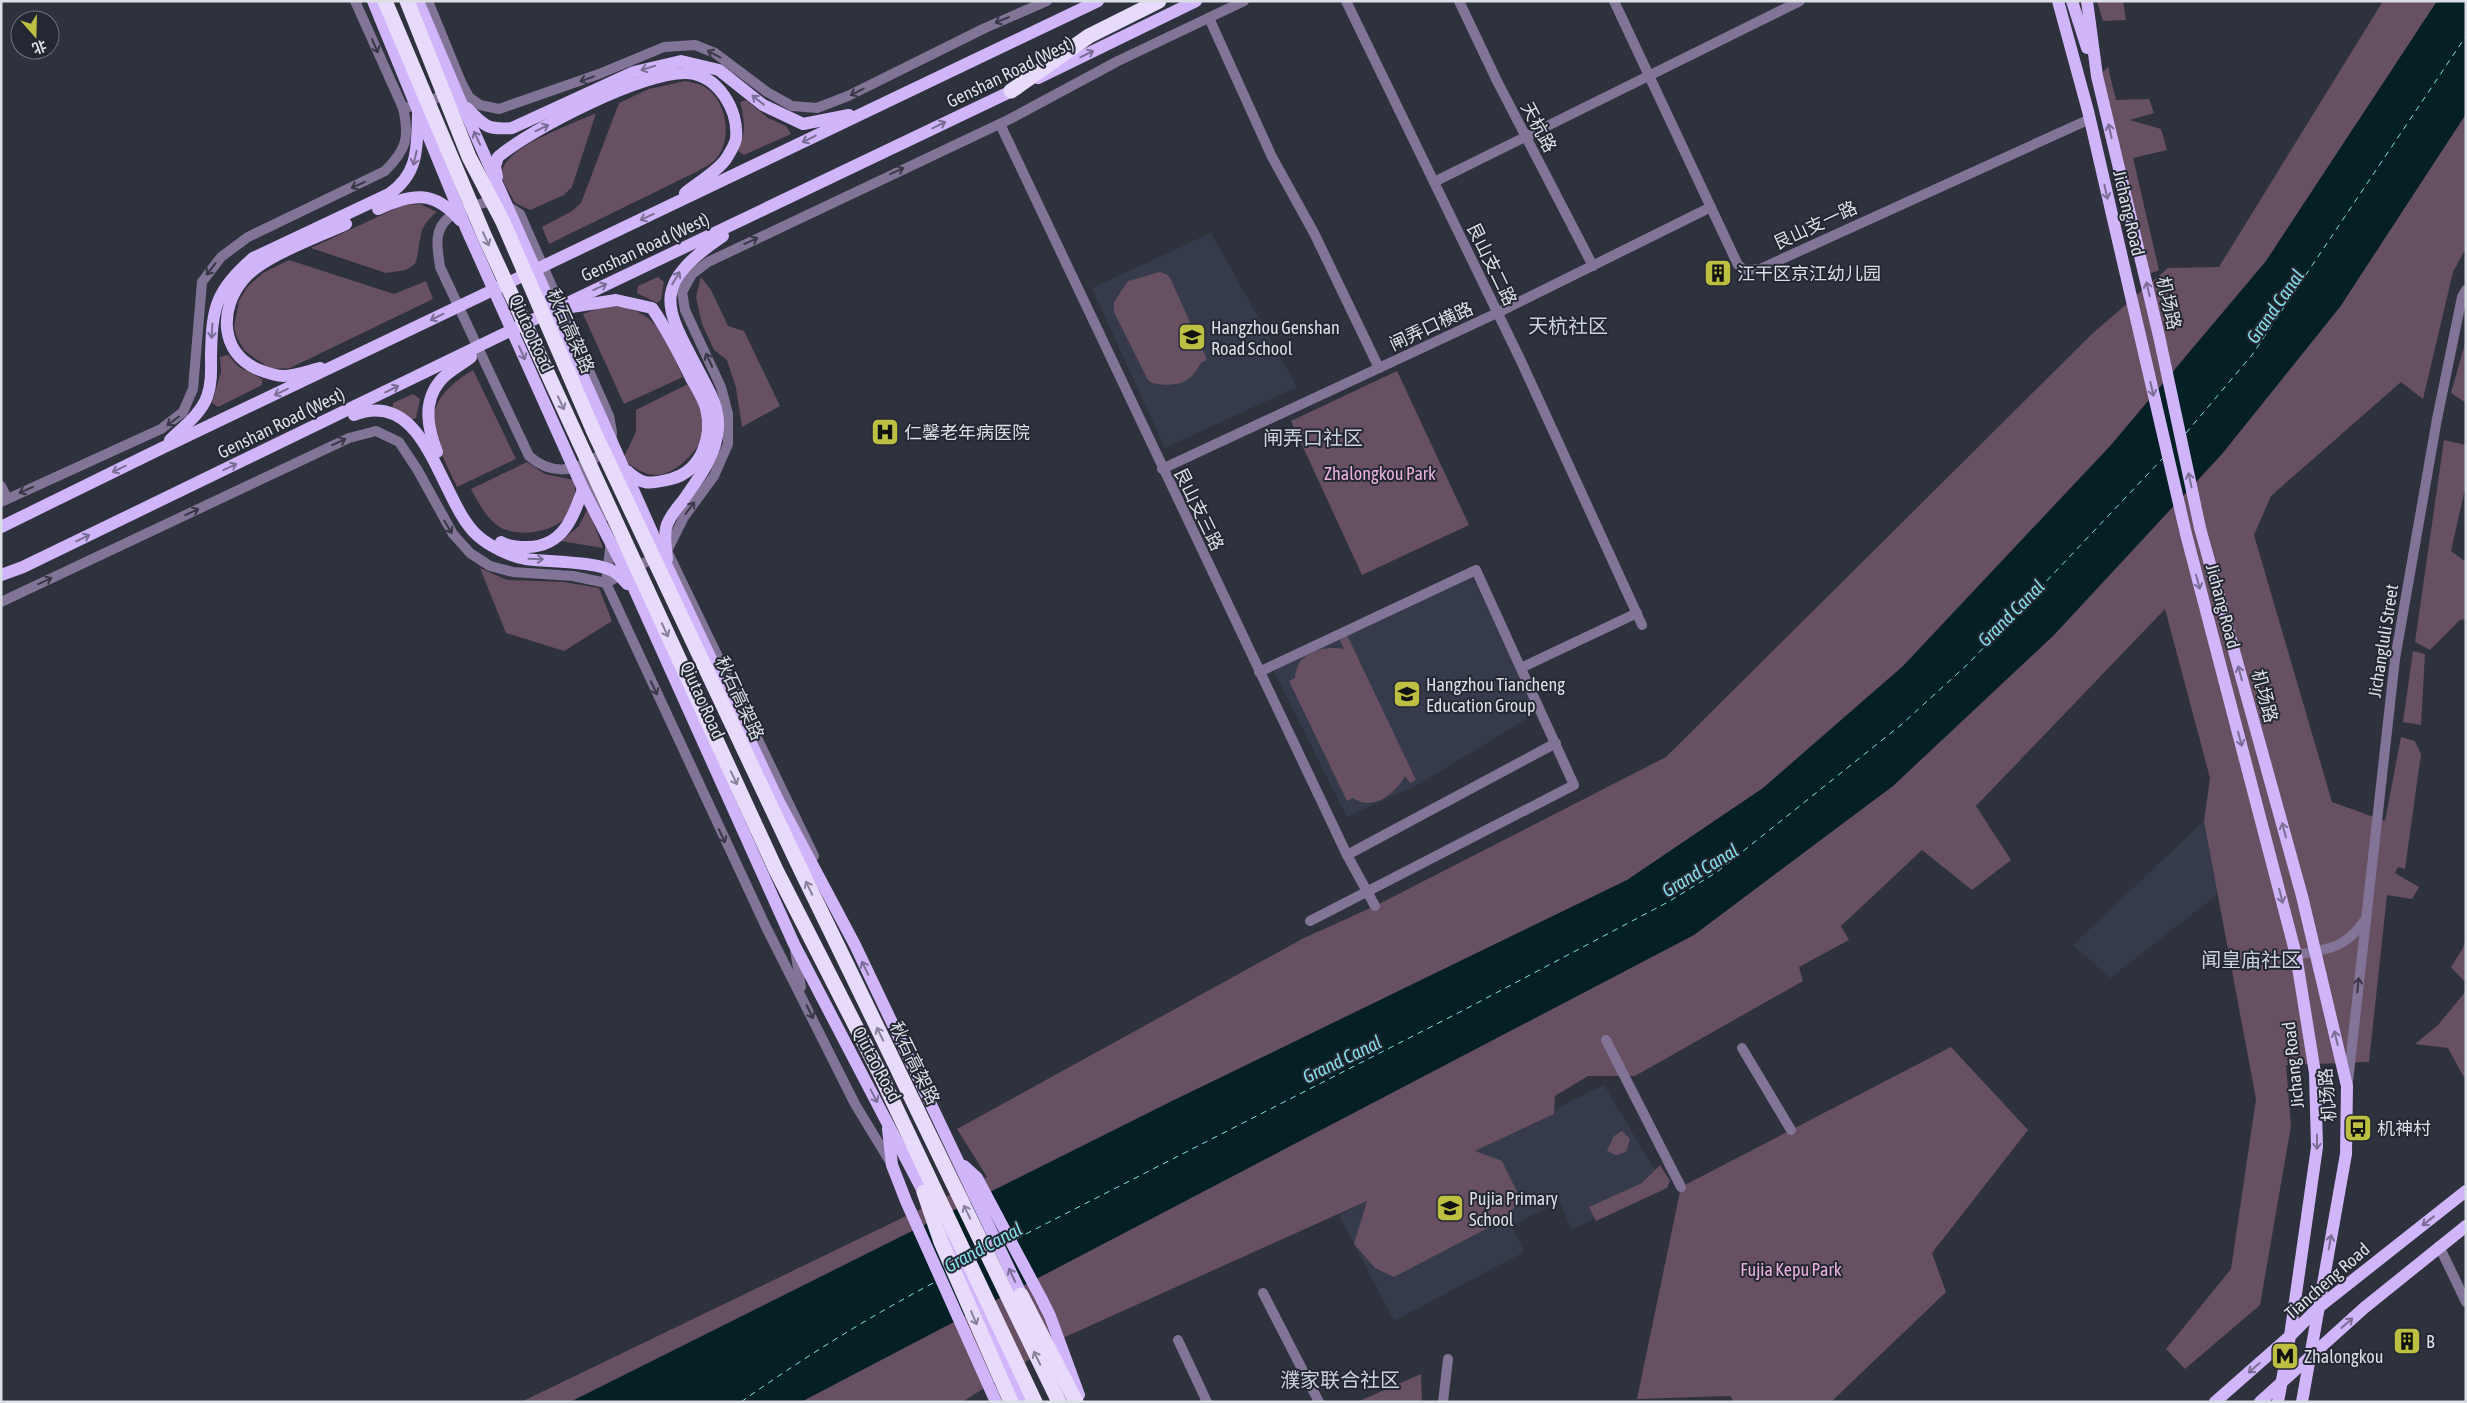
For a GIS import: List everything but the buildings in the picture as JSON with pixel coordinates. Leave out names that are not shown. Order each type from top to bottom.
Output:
[{"type":"highway","name":"秋石高架路","points":[[385,1],[484,235],[776,870],[879,1072],[1035,1402]]},
{"type":"highway","name":"秋石高架路","points":[[407,1],[469,157],[503,222],[607,458],[798,864],[1058,1402]]},
{"type":"highway","points":[[1011,91],[1089,36],[1159,1]]},
{"type":"highway","points":[[924,1192],[941,1242],[1011,1402]]},
{"type":"highway","points":[[1021,1295],[1076,1402]]},
{"type":"main road","name":"Qiutao Road","points":[[373,1],[423,106],[466,228],[583,489],[636,592],[794,944],[924,1192],[1008,1363],[1025,1402]]},
{"type":"main road","name":"Qiutao Road","points":[[418,1],[667,566],[778,800],[854,945],[957,1159],[1070,1402]]},
{"type":"main road","name":"Genshan Road (West)","points":[[1,527],[160,449],[1098,1]]},
{"type":"main road","name":"Genshan Road (West)","points":[[1,575],[268,449],[550,311],[1196,1]]},
{"type":"main road","name":"Jichang Road","points":[[2058,1],[2089,115],[2186,534],[2296,955],[2315,1073],[2317,1147],[2290,1336],[2278,1402]]},
{"type":"main road","points":[[2067,1],[2089,115]]},
{"type":"main road","points":[[2072,1],[2097,76]]},
{"type":"main road","name":"机场路","points":[[2087,1],[2097,76],[2159,336],[2200,528],[2316,951],[2347,1086],[2346,1154],[2302,1402]]},
{"type":"main road","points":[[460,100],[483,125],[494,129],[512,128],[634,72],[680,61],[719,70],[763,104],[803,124],[869,110]]},
{"type":"main road","points":[[499,187],[495,166],[498,157],[536,130],[639,82],[665,75],[688,73],[706,78],[723,92],[734,115],[736,140],[725,161],[668,207]]},
{"type":"main road","points":[[160,449],[197,414],[206,398],[211,380],[211,326],[222,290],[234,274],[253,258],[389,194],[403,185],[413,166],[423,106]]},
{"type":"main road","points":[[341,363],[282,376],[267,374],[251,366],[236,354],[229,341],[226,311],[232,296],[243,279],[260,264],[392,203],[411,197],[426,197],[438,201],[449,208],[466,228]]},
{"type":"main road","points":[[667,566],[666,528],[706,465],[714,449],[718,427],[715,403],[675,324],[668,302],[672,285],[681,270],[693,258],[753,215]]},
{"type":"main road","points":[[550,311],[616,300],[652,308],[667,329],[705,407],[709,427],[706,446],[695,465],[675,478],[655,483],[638,482],[625,470]]},
{"type":"main road","points":[[494,340],[440,381],[428,406],[428,424],[432,440],[471,519],[488,534],[506,545],[537,546],[553,541],[565,531],[574,517],[583,489]]},
{"type":"main road","points":[[268,449],[368,410],[386,412],[401,419],[420,434],[464,521],[478,537],[524,559],[571,562],[615,572],[636,592]]},
{"type":"main road","points":[[887,1120],[892,1165],[996,1402]]},
{"type":"main road","points":[[957,1159],[976,1178],[1041,1298],[1082,1402]]},
{"type":"main road","name":"Tiancheng Road","points":[[2215,1402],[2290,1336],[2319,1307],[2466,1191]]},
{"type":"main road","points":[[2260,1402],[2310,1355],[2439,1246],[2466,1226]]},
{"type":"street","points":[[1,486],[4,500],[161,429],[183,412],[193,389],[202,282],[221,257],[248,237],[385,171],[398,158],[405,143],[407,128],[403,108],[355,1]]},
{"type":"street","points":[[428,1],[469,97],[480,105],[499,109],[599,74],[664,47],[695,45],[715,53],[767,92],[792,106],[817,108],[848,96],[985,28],[1047,1]]},
{"type":"street","points":[[1,602],[349,438],[376,431],[399,442],[453,534],[470,553],[490,566],[513,572],[573,576],[606,583],[667,551],[684,517],[714,476],[728,444],[728,414],[721,387],[685,310],[682,292],[692,274],[708,262],[1000,124],[1118,61],[1244,1]]},
{"type":"street","name":"艮山支二路","points":[[1346,1],[1497,313],[1642,625]]},
{"type":"street","name":"天杭路","points":[[1459,1],[1526,137],[1593,266]]},
{"type":"street","name":"艮山支一路","points":[[1614,1],[1738,265],[1745,270],[1760,269],[2089,115]]},
{"type":"street","points":[[1434,182],[1800,1]]},
{"type":"street","points":[[1209,18],[1272,157],[1314,233],[1379,368]]},
{"type":"street","points":[[403,108],[423,106],[461,82]]},
{"type":"street","points":[[423,106],[466,207]]},
{"type":"street","name":"艮山支三路","points":[[1000,124],[1259,672],[1347,855],[1375,906]]},
{"type":"street","points":[[498,200],[520,214],[609,416],[612,432],[611,448],[583,465],[558,471],[541,466],[529,456],[440,267],[438,235],[447,220],[466,207],[498,200]]},
{"type":"street","name":"闸弄口横路","points":[[1162,469],[1497,313],[1712,208]]},
{"type":"street","name":"Jichangluli Street","points":[[2347,1086],[2395,659],[2437,419],[2462,297],[2466,290]]},
{"type":"street","points":[[583,465],[618,532],[667,551],[790,804],[854,945]]},
{"type":"street","points":[[583,465],[612,534],[606,583],[723,839],[855,1104],[892,1165]]},
{"type":"street","points":[[1259,672],[1476,570],[1574,785],[1368,893],[1310,921]]},
{"type":"street","points":[[1521,668],[1637,613]]},
{"type":"street","points":[[1347,855],[1556,743]]},
{"type":"street","points":[[2296,955],[2334,947],[2353,936],[2366,918]]},
{"type":"street","points":[[794,944],[802,995]]},
{"type":"street","points":[[1606,1040],[1681,1187]]},
{"type":"street","points":[[1742,1048],[1791,1130]]},
{"type":"street","points":[[2439,1246],[2466,1302]]},
{"type":"street","points":[[1263,1293],[1319,1402]]},
{"type":"street","points":[[1178,1340],[1207,1402]]},
{"type":"street","points":[[1443,1402],[1448,1359]]},
{"type":"shaded area","name":"Hangzhou Genshan Road School","points":[[1211,233],[1297,387],[1165,448],[1092,288]]},
{"type":"shaded area","name":"Hangzhou Tiancheng Education Group","points":[[1472,577],[1538,712],[1421,783],[1347,817],[1273,669]]},
{"type":"shaded area","points":[[2204,821],[2218,894],[2110,978],[2073,945]]},
{"type":"shaded area","name":"Pujia Primary School","points":[[1604,1085],[1663,1184],[1572,1230],[1559,1201],[1512,1226],[1524,1252],[1394,1321],[1339,1215]]},
{"type":"green space","points":[[2097,1],[2123,1],[2126,20],[2103,21]]},
{"type":"green space","points":[[2383,1],[2466,1],[2466,248],[2453,272],[2423,399],[2401,382],[2271,496],[2254,535],[2332,802],[2385,821],[2401,737],[2415,741],[2421,754],[2405,869],[2398,867],[2395,873],[2419,887],[2412,899],[2387,895],[2369,1062],[2286,1065],[2291,1126],[2260,1305],[2185,1369],[2166,1349],[2231,1269],[2256,1099],[2204,821],[2210,778],[2165,609],[1976,806],[2011,860],[1972,890],[1922,850],[1841,926],[1849,940],[1799,967],[1803,981],[1635,1076],[1588,1076],[1555,1096],[1554,1114],[1475,1151],[1502,1161],[1519,1196],[1507,1218],[1394,1277],[1375,1268],[1354,1244],[1367,1201],[1065,1337],[962,1402],[521,1402],[987,1177],[957,1129],[1304,938],[1375,906],[1666,757],[2092,334],[2168,268],[2219,267]]},
{"type":"green space","points":[[2108,67],[2116,100],[2149,99],[2154,113],[2130,120],[2161,129],[2167,150],[2133,158],[2159,270],[2149,274],[2102,73]]},
{"type":"green space","points":[[685,81],[705,87],[721,106],[726,125],[726,134],[724,144],[715,160],[698,171],[549,244],[542,227],[572,211],[581,203],[619,103],[649,89]]},
{"type":"green space","points":[[746,100],[768,118],[786,126],[791,134],[744,155],[738,151],[744,127],[740,102]]},
{"type":"green space","points":[[596,113],[572,187],[564,195],[530,210],[515,203],[505,186],[502,175],[504,165],[513,155],[540,138]]},
{"type":"green space","points":[[420,204],[437,212],[425,224],[422,230],[415,264],[406,270],[386,273],[311,248],[403,205]]},
{"type":"green space","points":[[289,260],[394,294],[426,281],[433,299],[290,368],[271,369],[245,351],[237,338],[234,327],[239,301],[247,287],[263,273]]},
{"type":"green space","points":[[1160,272],[1168,275],[1171,280],[1207,360],[1201,363],[1196,371],[1186,380],[1170,385],[1152,383],[1148,380],[1114,312],[1114,302],[1128,281]]},
{"type":"green space","points":[[658,277],[664,282],[661,300],[657,303],[637,293],[638,286]]},
{"type":"green space","points":[[701,277],[711,290],[728,326],[744,331],[780,406],[742,427],[736,388],[727,360],[714,350],[702,324],[696,297]]},
{"type":"green space","points":[[605,306],[623,307],[636,311],[648,318],[664,337],[683,377],[624,404],[583,314]]},
{"type":"green space","points":[[2466,340],[2466,403],[2451,393]]},
{"type":"green space","points":[[228,355],[239,367],[262,379],[262,385],[218,407],[212,403],[221,372],[220,357]]},
{"type":"green space","points":[[473,370],[516,459],[457,487],[441,452],[433,423],[435,409],[442,396],[454,383]]},
{"type":"green space","name":"Zhalongkou Park","points":[[1397,371],[1469,525],[1362,575],[1291,421]]},
{"type":"green space","points":[[692,382],[703,409],[705,420],[704,434],[695,450],[689,458],[673,470],[657,475],[647,474],[630,465],[623,459],[636,432],[636,410]]},
{"type":"green space","points":[[413,394],[420,399],[416,418],[412,420],[393,409],[393,403]]},
{"type":"green space","points":[[2444,440],[2466,445],[2466,484],[2451,551],[2466,562],[2466,619],[2460,620],[2430,650],[2415,642]]},
{"type":"green space","points":[[527,462],[545,474],[574,480],[574,499],[566,517],[552,527],[534,532],[514,532],[498,526],[489,518],[471,489]]},
{"type":"green space","points":[[588,508],[603,548],[561,541],[579,526]]},
{"type":"green space","points":[[480,568],[507,580],[564,582],[599,588],[612,621],[564,651],[506,633]]},
{"type":"green space","points":[[1347,635],[1416,780],[1410,783],[1405,776],[1396,789],[1376,802],[1361,802],[1353,798],[1347,801],[1289,681],[1295,678],[1296,669],[1305,657],[1327,648],[1344,649],[1340,640]]},
{"type":"green space","points":[[2413,651],[2425,654],[2421,725],[2403,722]]},
{"type":"green space","points":[[2466,936],[2466,983],[2451,967],[2463,948]]},
{"type":"green space","points":[[2466,991],[2465,1079],[2448,1048],[2415,1044],[2438,1025]]},
{"type":"green space","name":"Fujia Kepu Park","points":[[1951,1047],[2028,1130],[1932,1253],[1946,1292],[1831,1402],[1734,1402],[1730,1396],[1637,1399],[1681,1187]]},
{"type":"green space","points":[[1622,1131],[1630,1139],[1626,1152],[1616,1155],[1607,1151],[1614,1136]]},
{"type":"green space","points":[[1660,1165],[1670,1181],[1667,1188],[1596,1221],[1589,1207],[1642,1183]]},
{"type":"green space","points":[[1421,1374],[1422,1402],[1357,1402]]},
{"type":"water","name":"Grand Canal","points":[[2437,1],[2466,1],[2466,114],[2340,307],[2222,454],[2054,635],[1893,786],[1694,935],[801,1402],[570,1402],[1172,1101],[1627,880],[1763,788],[1903,666],[2111,445],[2266,261]]},
{"type":"ferry route","points":[[2186,433],[2252,355],[2466,36]]},
{"type":"ferry route","points":[[1016,1239],[1460,1012],[1668,902],[1717,872],[1901,725],[1969,663],[2163,458]]},
{"type":"ferry route","points":[[741,1402],[836,1339],[935,1282]]},
{"type":"place","name":"江干区京江幼儿园","points":[[1718,273]]},
{"type":"place","name":"Hangzhou Genshan Road School","points":[[1192,337]]},
{"type":"place","name":"仁馨老年病医院","points":[[885,432]]},
{"type":"place","name":"Hangzhou Tiancheng Education Group","points":[[1407,694]]},
{"type":"place","name":"机神村","points":[[2358,1128]]},
{"type":"place","name":"Pujia Primary School","points":[[1450,1208]]},
{"type":"place","name":"B","points":[[2407,1341]]},
{"type":"place","name":"Zhalongkou","points":[[2285,1356]]},
{"type":"district","name":"天杭社区","points":[[1568,325]]},
{"type":"district","name":"闸弄口社区","points":[[1313,437]]},
{"type":"district","name":"闻皇庙社区","points":[[2251,959]]},
{"type":"district","name":"濮家联合社区","points":[[1340,1379]]}]
